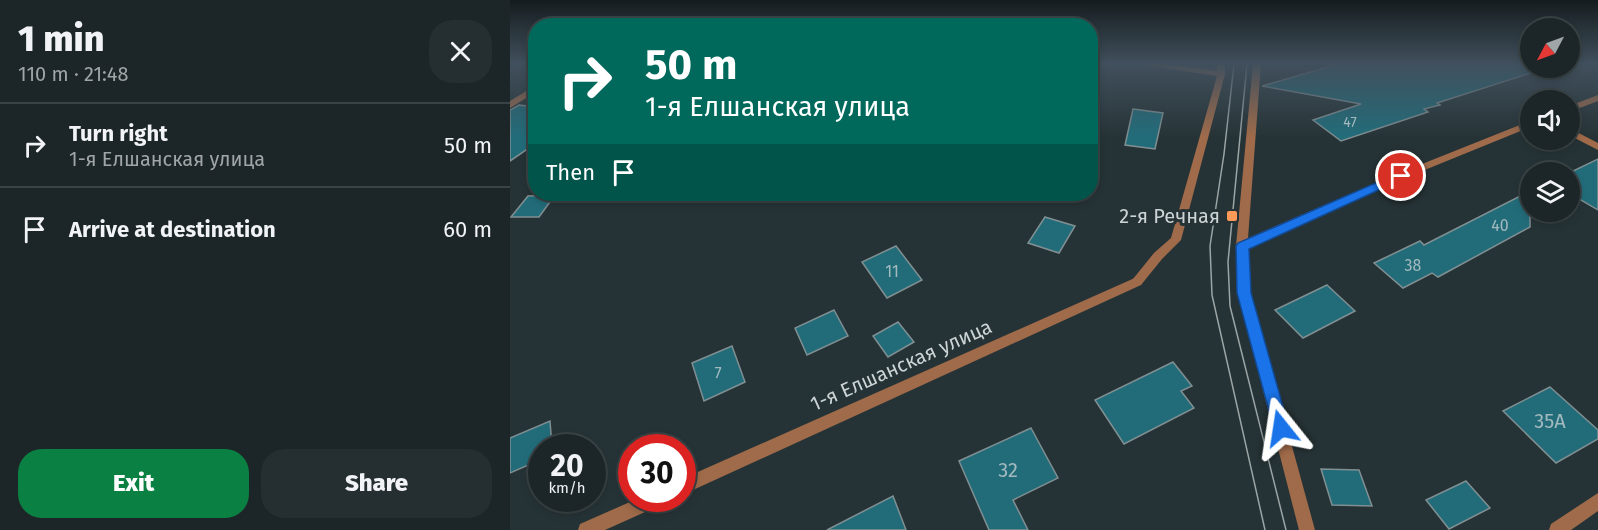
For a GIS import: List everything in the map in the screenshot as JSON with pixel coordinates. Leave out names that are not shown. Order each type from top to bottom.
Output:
[{"type":"street","points":[[1255,89],[1242,246],[1244,293],[1307,530]]},
{"type":"street","points":[[510,105],[528,93]]},
{"type":"street","points":[[1580,105],[1598,98]]},
{"type":"street","points":[[1242,246],[1401,176],[1520,128]]},
{"type":"street","points":[[1580,136],[1598,147]]},
{"type":"street","name":"1-я Елшанская улица","points":[[696,481],[1137,282]]},
{"type":"street","points":[[1557,530],[1598,501]]},
{"type":"street","points":[[586,530],[626,512]]},
{"type":"lane","points":[[1137,282],[1158,256],[1176,240],[1216,89]]},
{"type":"building","points":[[1277,89],[1481,89],[1424,109],[1428,112],[1341,141],[1313,120],[1361,104]]},
{"type":"building","points":[[519,105],[528,106],[528,149],[510,161],[510,110]]},
{"type":"building","points":[[1133,109],[1163,113],[1155,149],[1125,145]]},
{"type":"building","points":[[1598,159],[1598,210],[1580,199],[1580,168]]},
{"type":"building","points":[[528,196],[528,201],[551,201],[539,217],[511,217]]},
{"type":"building","points":[[1520,196],[1520,222],[1530,222],[1530,227],[1438,277],[1432,273],[1403,288],[1374,263],[1420,241],[1424,245]]},
{"type":"building","points":[[1045,217],[1075,226],[1059,253],[1028,243]]},
{"type":"building","points":[[896,246],[922,280],[887,298],[862,262]]},
{"type":"building","points":[[1327,285],[1355,311],[1303,338],[1275,310]]},
{"type":"building","points":[[834,310],[848,336],[807,355],[795,328]]},
{"type":"building","points":[[898,322],[914,342],[888,357],[873,336]]},
{"type":"building","points":[[732,346],[745,382],[704,401],[692,363]]},
{"type":"building","points":[[1173,362],[1192,386],[1181,391],[1194,408],[1124,444],[1095,400]]},
{"type":"building","points":[[1550,387],[1598,430],[1598,439],[1556,463],[1503,411]]},
{"type":"building","points":[[550,421],[551,434],[528,434],[528,465],[510,473],[510,438]]},
{"type":"building","points":[[1031,428],[1058,478],[1013,500],[1028,530],[989,530],[959,461]]},
{"type":"building","points":[[1321,469],[1359,470],[1372,506],[1332,505]]},
{"type":"building","points":[[1466,481],[1490,508],[1449,529],[1426,500]]},
{"type":"building","points":[[893,496],[906,530],[827,530]]},
{"type":"tram line","points":[[1231,89],[1210,246],[1212,295],[1265,530]]},
{"type":"tram line","points":[[1245,89],[1228,262],[1230,306],[1286,530]]},
{"type":"place","name":"2-я Речная","points":[[1232,216]]},
{"type":"route","points":[[1281,428],[1244,293],[1242,246],[1401,176]]}]
